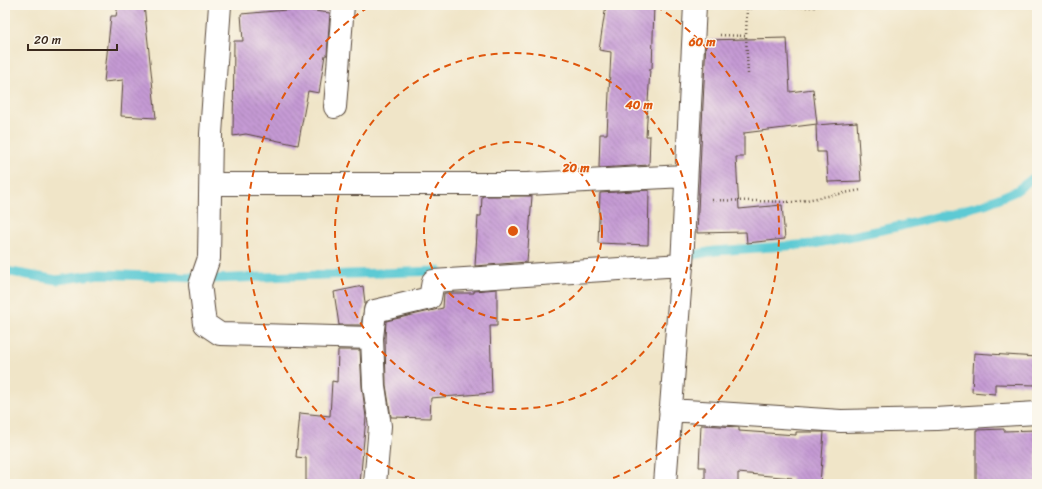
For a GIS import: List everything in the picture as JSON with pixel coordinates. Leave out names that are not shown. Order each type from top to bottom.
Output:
[{"type":"street","points":[[220,5],[211,134],[209,258],[200,284],[205,324],[220,334],[372,338]]},
{"type":"street","points":[[335,107],[343,5]]},
{"type":"street","points":[[665,484],[682,265],[685,176],[695,5]]},
{"type":"street","points":[[211,184],[527,184],[685,176]]},
{"type":"street","points":[[375,484],[380,426],[374,386],[372,338],[375,311],[430,298],[433,281],[682,265]]},
{"type":"street","points":[[670,410],[841,421],[936,419],[1037,413]]},
{"type":"path","points":[[748,74],[746,36],[747,10],[758,7],[815,7],[821,5]]},
{"type":"path","points":[[684,200],[795,202],[861,190]]},
{"type":"building","points":[[118,5],[144,5],[156,118],[121,116],[123,80],[104,82],[111,16],[116,16]]},
{"type":"building","points":[[606,5],[654,5],[652,69],[650,69],[646,136],[650,136],[649,165],[599,168],[600,134],[607,134],[611,52],[599,50]]},
{"type":"building","points":[[298,9],[330,13],[327,55],[325,55],[319,93],[308,91],[298,145],[246,134],[233,136],[234,41],[243,41],[241,14]]},
{"type":"building","points":[[787,38],[790,92],[813,89],[817,124],[744,133],[744,157],[736,157],[739,209],[782,205],[785,239],[747,243],[746,232],[697,233],[706,40]]},
{"type":"building","points":[[857,122],[861,181],[828,182],[826,152],[817,152],[816,125]]},
{"type":"building","points":[[649,190],[648,245],[598,243],[600,193]]},
{"type":"building","points":[[482,196],[532,196],[527,262],[475,266],[478,216],[481,216]]},
{"type":"building","points":[[363,286],[365,303],[361,325],[339,325],[334,292]]},
{"type":"building","points":[[497,289],[497,326],[490,326],[492,393],[431,398],[430,418],[391,417],[386,385],[386,321],[443,308],[444,293],[474,293],[474,291]]},
{"type":"building","points":[[338,350],[360,350],[362,387],[366,417],[360,484],[306,484],[306,458],[296,457],[300,413],[330,416],[332,381],[337,382]]},
{"type":"building","points":[[974,353],[1037,357],[1037,385],[995,384],[995,394],[972,392]]},
{"type":"building","points":[[701,425],[739,427],[739,431],[796,435],[796,432],[824,432],[820,484],[791,484],[792,478],[738,473],[738,484],[705,484],[705,467],[699,467]]},
{"type":"building","points":[[1004,429],[1004,431],[1036,430],[1037,484],[976,484],[976,430]]},
{"type":"waterway","points":[[692,255],[715,251],[813,244],[901,226],[985,204],[1016,191],[1037,175]]},
{"type":"waterway","points":[[5,271],[57,280],[100,274],[197,278]]},
{"type":"waterway","points":[[208,279],[438,271]]}]
